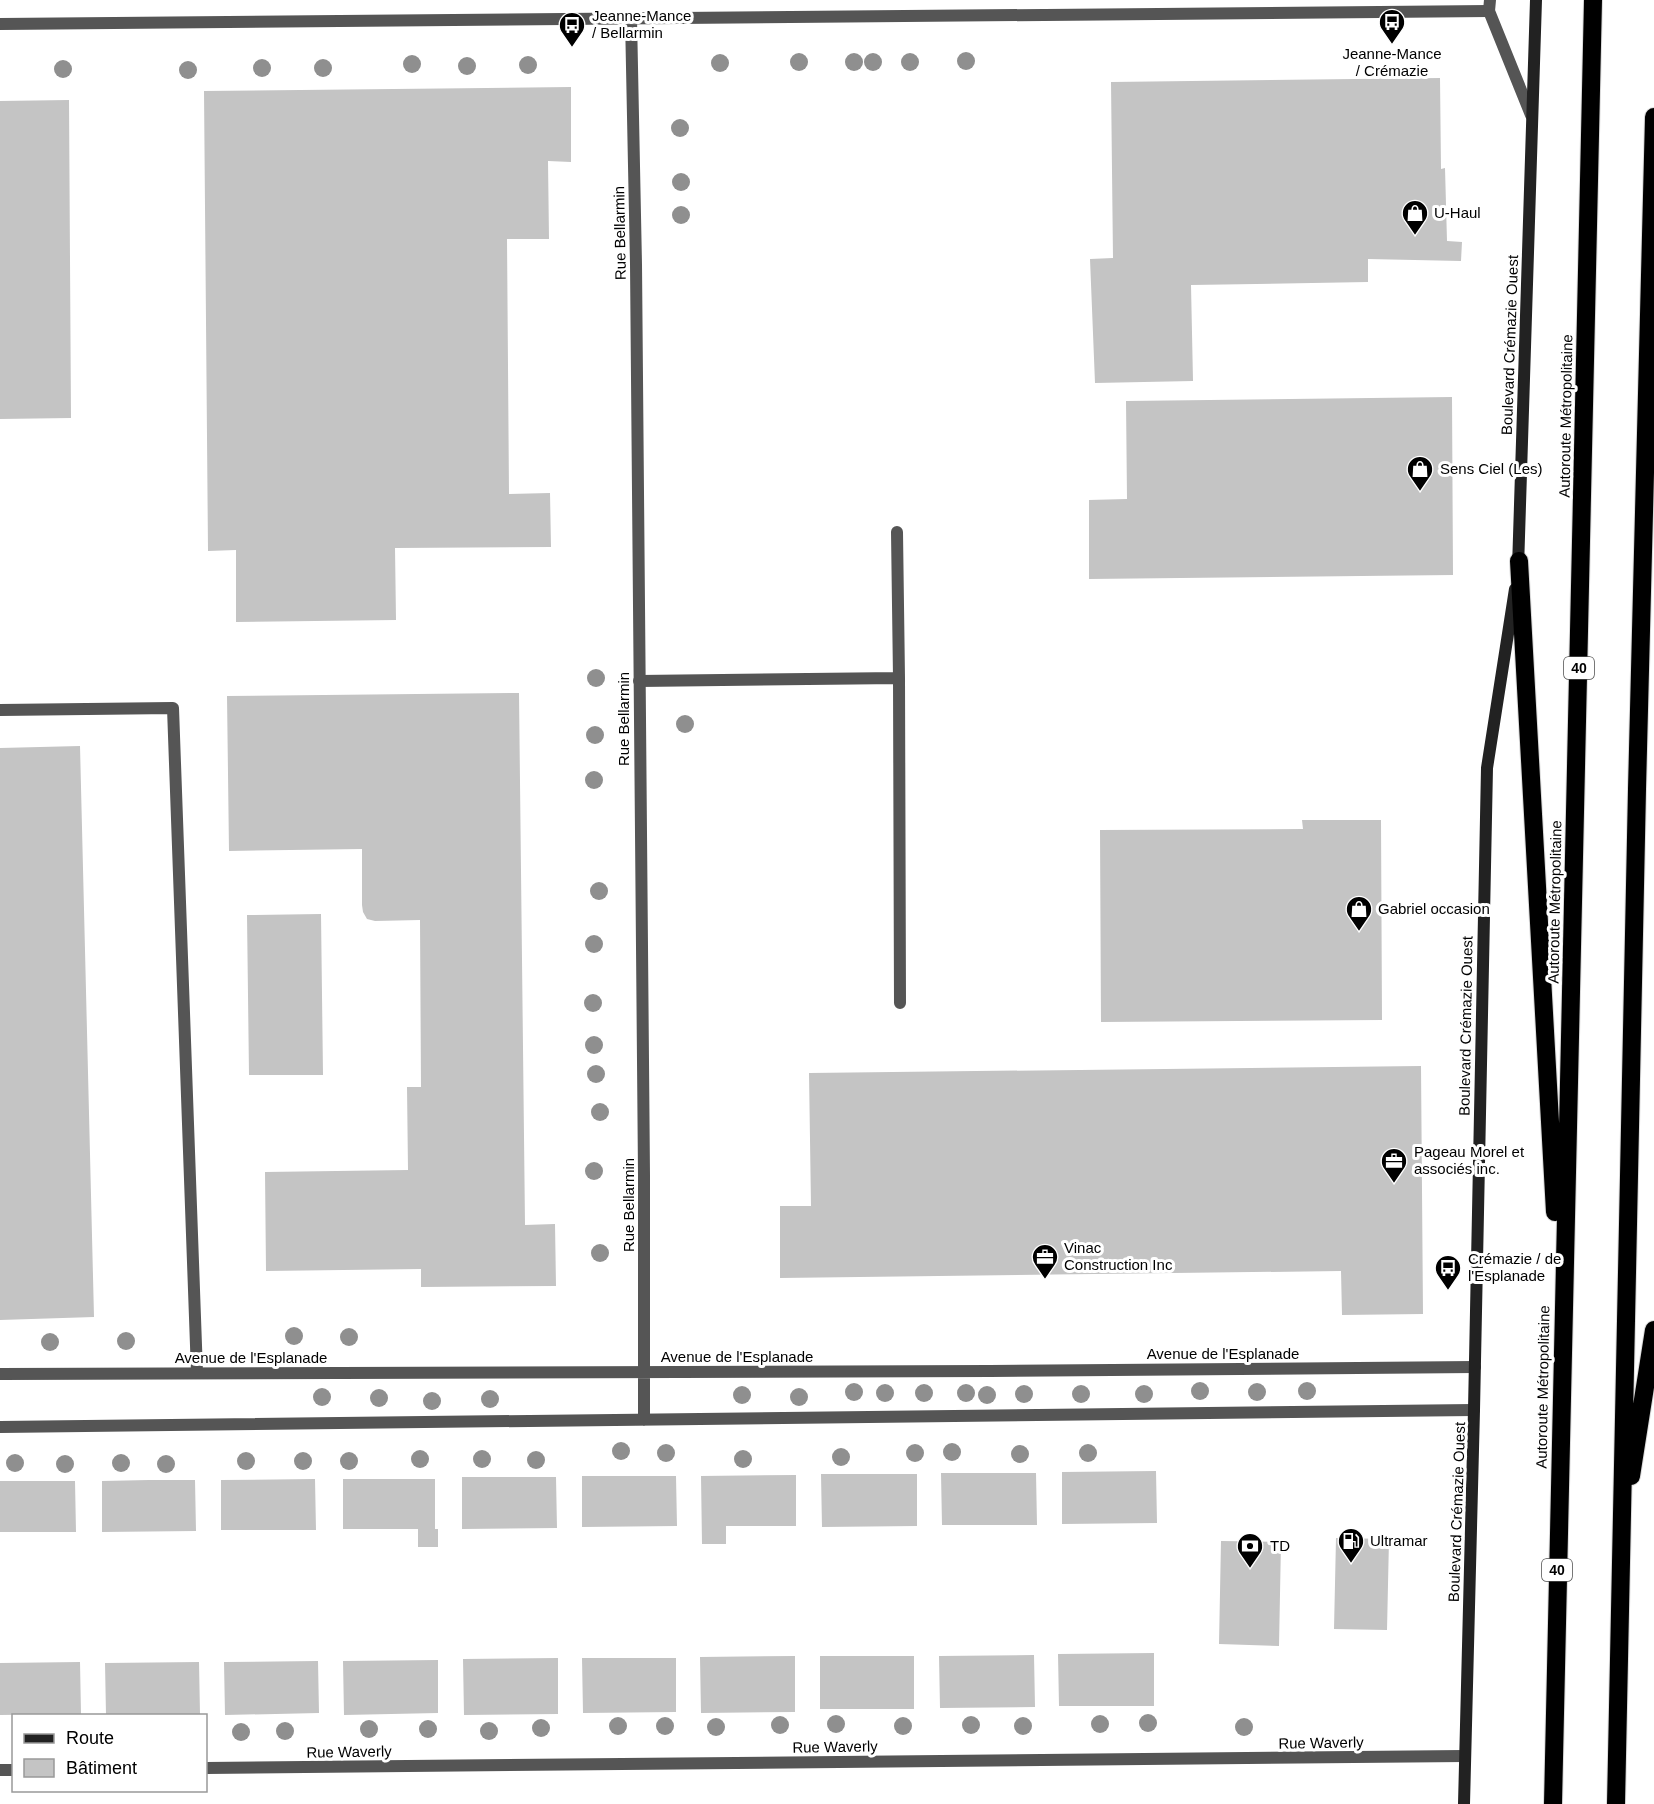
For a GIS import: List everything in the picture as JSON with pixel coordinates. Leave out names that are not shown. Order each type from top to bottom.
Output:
[{"type":"highway","name":"Autoroute Métropolitaine","points":[[1553,1804],[1593,0]]},
{"type":"highway","points":[[1616,1804],[1654,117]]},
{"type":"highway","points":[[1519,561],[1562,1336]]},
{"type":"highway","points":[[1621,1546],[1654,1330]]},
{"type":"main road","name":"Boulevard Crémazie Ouest","points":[[1464,1804],[1487,768],[1519,561],[1536,0]]},
{"type":"street","points":[[0,24],[631,18],[1490,5],[1531,115]]},
{"type":"street","name":"Rue Bellarmin","points":[[631,18],[636,264],[644,1152],[644,1420]]},
{"type":"street","points":[[897,532],[900,1003]]},
{"type":"street","points":[[639,681],[899,678]]},
{"type":"street","points":[[0,710],[173,708],[197,1373]]},
{"type":"street","name":"Avenue de l'Esplanade","points":[[0,1374],[1475,1366]]},
{"type":"street","points":[[0,1428],[1474,1410]]},
{"type":"street","name":"Rue Waverly","points":[[207,1768],[1465,1756]]},
{"type":"building","points":[[1440,78],[1441,169],[1445,168],[1447,241],[1462,242],[1461,261],[1368,259],[1368,282],[1191,285],[1193,381],[1095,383],[1090,259],[1113,258],[1111,82]]},
{"type":"building","points":[[571,87],[571,162],[548,161],[549,239],[507,239],[509,494],[550,493],[551,547],[395,548],[396,620],[236,622],[236,550],[208,551],[204,91]]},
{"type":"building","points":[[69,100],[71,418],[0,419],[0,101]]},
{"type":"building","points":[[1452,397],[1453,575],[1089,579],[1089,500],[1127,499],[1126,401]]},
{"type":"building","points":[[519,693],[525,1225],[555,1224],[556,1286],[421,1287],[421,1269],[266,1271],[265,1172],[408,1170],[407,1087],[421,1087],[420,920],[375,921],[367,919],[362,905],[362,849],[229,851],[227,696]]},
{"type":"building","points":[[80,746],[94,1317],[0,1320],[0,748]]},
{"type":"building","points":[[1302,820],[1381,820],[1382,1020],[1101,1022],[1100,830],[1303,829]]},
{"type":"building","points":[[321,914],[323,1075],[249,1075],[247,915]]},
{"type":"building","points":[[1421,1066],[1423,1314],[1342,1315],[1341,1271],[780,1278],[780,1206],[811,1206],[809,1073]]},
{"type":"building","points":[[1156,1471],[1157,1523],[1062,1524],[1062,1472]]},
{"type":"building","points":[[941,1473],[1036,1473],[1037,1525],[942,1525]]},
{"type":"building","points":[[821,1474],[917,1474],[917,1526],[822,1527]]},
{"type":"building","points":[[796,1475],[796,1526],[726,1526],[726,1544],[702,1544],[701,1476]]},
{"type":"building","points":[[582,1476],[676,1476],[677,1526],[582,1527]]},
{"type":"building","points":[[462,1477],[556,1477],[557,1528],[462,1529]]},
{"type":"building","points":[[315,1479],[316,1530],[221,1530],[221,1480]]},
{"type":"building","points":[[343,1479],[435,1479],[435,1529],[438,1529],[438,1547],[418,1547],[418,1529],[343,1529]]},
{"type":"building","points":[[195,1480],[196,1531],[102,1532],[102,1481]]},
{"type":"building","points":[[0,1481],[75,1481],[76,1532],[0,1532]]},
{"type":"building","points":[[1336,1538],[1389,1539],[1387,1630],[1334,1629]]},
{"type":"building","points":[[1221,1541],[1281,1542],[1279,1646],[1219,1644]]},
{"type":"building","points":[[1154,1653],[1154,1706],[1059,1706],[1058,1654]]},
{"type":"building","points":[[1034,1655],[1035,1707],[940,1708],[939,1656]]},
{"type":"building","points":[[795,1656],[795,1712],[701,1713],[700,1657]]},
{"type":"building","points":[[820,1656],[914,1656],[914,1709],[820,1709]]},
{"type":"building","points":[[558,1658],[558,1714],[464,1715],[463,1659]]},
{"type":"building","points":[[582,1658],[676,1658],[676,1712],[583,1713]]},
{"type":"building","points":[[438,1660],[438,1713],[344,1715],[343,1661]]},
{"type":"building","points":[[318,1661],[319,1713],[225,1715],[224,1662]]},
{"type":"building","points":[[80,1662],[81,1714],[0,1715],[0,1663]]},
{"type":"building","points":[[199,1662],[200,1714],[106,1714],[105,1663]]},
{"type":"place","name":"Jeanne-Mance / Crémazie","points":[[1392,45]]},
{"type":"place","name":"Jeanne-Mance / Bellarmin","points":[[572,48]]},
{"type":"place","name":"U-Haul","points":[[1415,236]]},
{"type":"place","name":"Sens Ciel (Les)","points":[[1420,492]]},
{"type":"place","name":"Gabriel occasion","points":[[1359,932]]},
{"type":"place","name":"Pageau Morel et associés inc.","points":[[1394,1184]]},
{"type":"place","name":"Vinac Construction Inc","points":[[1045,1280]]},
{"type":"place","name":"Crémazie / de l'Esplanade","points":[[1448,1291]]},
{"type":"place","name":"Ultramar","points":[[1351,1564]]},
{"type":"place","name":"TD","points":[[1250,1569]]}]
